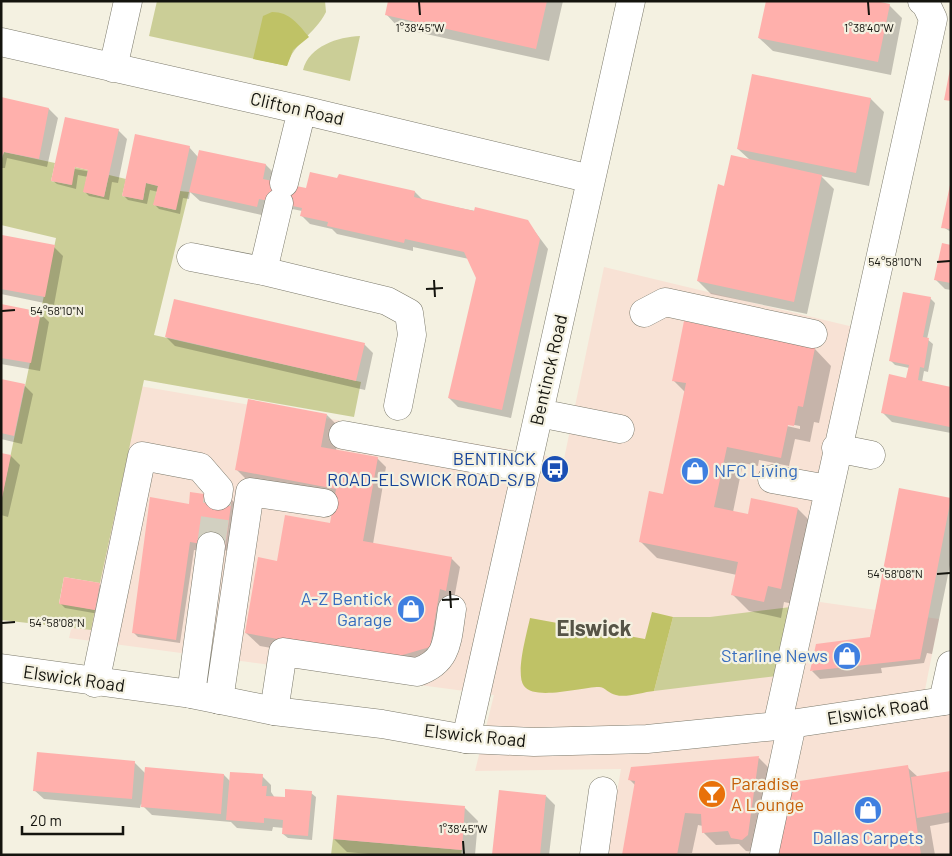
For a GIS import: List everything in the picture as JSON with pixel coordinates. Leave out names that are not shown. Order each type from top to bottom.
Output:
[{"type":"street","points":[[113,68],[128,1]]},
{"type":"street","name":"Bentinck Road","points":[[466,739],[631,1]]},
{"type":"street","points":[[764,855],[784,725],[836,448],[933,19],[926,4],[922,1]]},
{"type":"street","name":"Clifton Road","points":[[1,42],[302,110],[591,179]]},
{"type":"street","points":[[262,271],[302,110]]},
{"type":"street","points":[[191,257],[262,271],[387,301],[408,313],[412,335],[398,406]]},
{"type":"street","points":[[644,314],[664,302],[813,334]]},
{"type":"street","points":[[539,413],[620,429]]},
{"type":"street","points":[[342,435],[526,468]]},
{"type":"street","points":[[836,448],[871,455]]},
{"type":"street","points":[[95,683],[142,456],[200,467],[219,489],[218,496]]},
{"type":"street","points":[[772,479],[828,489]]},
{"type":"street","points":[[219,700],[250,492],[324,503]]},
{"type":"street","points":[[191,694],[211,546]]},
{"type":"street","points":[[274,711],[283,652],[417,672],[431,667],[442,657],[444,624],[488,640]]},
{"type":"street","points":[[947,700],[951,664]]},
{"type":"street","name":"Elswick Road","points":[[1,668],[95,683],[191,694],[274,711],[382,724],[466,739],[534,742],[647,738],[784,725],[947,700]]},
{"type":"street","points":[[594,855],[603,791]]},
{"type":"shaded area","points":[[604,267],[866,330],[813,601],[939,619],[921,710],[951,705],[951,855],[606,855],[621,769],[475,771],[494,695],[69,638],[128,384],[564,459]]},
{"type":"green space","points":[[157,1],[325,1],[326,12],[294,51],[287,66],[149,36]]},
{"type":"green space","points":[[272,12],[289,16],[309,37],[293,50],[287,66],[253,59],[263,16]]},
{"type":"green space","points":[[360,36],[350,81],[303,70],[311,55],[326,44],[343,38]]},
{"type":"green space","points":[[4,152],[55,163],[51,181],[71,185],[75,167],[88,170],[84,192],[104,197],[109,175],[126,179],[122,196],[143,200],[146,183],[158,186],[154,205],[175,210],[180,191],[189,192],[154,335],[361,382],[354,417],[144,380],[100,583],[64,577],[59,603],[95,610],[91,630],[1,620],[1,501],[56,238],[1,225],[1,162]]},
{"type":"green space","points":[[791,607],[777,676],[654,691],[673,617],[710,617]]},
{"type":"green space","points":[[652,612],[673,617],[654,691],[620,696],[599,687],[548,693],[530,690],[524,686],[521,663],[530,618],[645,639]]},
{"type":"green space","points":[[333,839],[462,850],[461,855],[331,855]]},
{"type":"building","points":[[388,1],[547,1],[536,49],[385,15]]},
{"type":"building","points":[[766,1],[876,1],[890,4],[878,62],[758,38]]},
{"type":"building","points":[[951,69],[951,101],[944,100]]},
{"type":"building","points":[[752,74],[871,98],[856,173],[737,149]]},
{"type":"building","points":[[1,97],[49,108],[39,159],[4,152],[1,158]]},
{"type":"building","points":[[65,117],[119,129],[104,197],[83,192],[88,170],[75,167],[72,185],[51,181]]},
{"type":"building","points":[[135,134],[190,146],[176,210],[153,205],[158,186],[146,183],[143,200],[122,196]]},
{"type":"building","points":[[199,150],[266,164],[263,179],[306,188],[310,172],[337,178],[339,174],[415,191],[414,197],[474,211],[475,207],[528,220],[540,239],[502,410],[448,398],[476,278],[464,252],[405,239],[404,243],[327,226],[328,222],[300,216],[302,208],[259,199],[257,207],[189,192]]},
{"type":"building","points":[[731,155],[822,175],[794,302],[697,281],[718,184],[724,186]]},
{"type":"building","points":[[951,186],[951,229],[941,228]]},
{"type":"building","points":[[2,235],[55,245],[45,297],[1,289]]},
{"type":"building","points":[[942,243],[951,245],[951,283],[934,280]]},
{"type":"building","points":[[903,292],[931,297],[923,337],[929,338],[924,368],[920,367],[918,380],[951,387],[950,427],[881,413],[889,374],[906,378],[909,365],[889,361]]},
{"type":"building","points":[[174,299],[365,343],[356,381],[165,337]]},
{"type":"building","points":[[1,304],[41,312],[31,363],[1,358]]},
{"type":"building","name":"NFC Living","points":[[684,321],[815,348],[803,407],[798,406],[794,426],[788,425],[781,458],[727,447],[714,507],[748,514],[751,498],[798,508],[781,589],[768,586],[764,602],[731,595],[738,562],[639,542],[649,491],[663,494],[686,383],[672,381]]},
{"type":"building","points":[[1,379],[25,384],[14,436],[1,433]]},
{"type":"building","points":[[248,399],[327,414],[321,447],[378,457],[363,541],[452,557],[446,591],[440,589],[430,647],[389,659],[245,633],[258,557],[277,561],[285,515],[330,523],[336,489],[235,470]]},
{"type":"building","points":[[1,453],[11,455],[2,498],[1,498]]},
{"type":"building","points":[[899,488],[951,498],[920,659],[810,671],[816,644],[870,637]]},
{"type":"building","points":[[190,492],[232,498],[225,548],[190,542],[176,640],[132,633],[150,497],[189,504]]},
{"type":"building","points":[[64,577],[100,583],[95,610],[59,604]]},
{"type":"building","points":[[37,752],[135,761],[132,799],[33,791]]},
{"type":"building","points":[[759,756],[748,835],[742,840],[731,838],[728,831],[702,833],[701,814],[685,813],[677,855],[622,855],[635,781],[628,780],[631,767]]},
{"type":"building","points":[[908,765],[921,855],[777,855],[793,782]]},
{"type":"building","points":[[145,767],[224,774],[221,814],[141,807]]},
{"type":"building","points":[[951,771],[951,812],[917,818],[911,777]]},
{"type":"building","points":[[230,772],[263,774],[262,786],[267,786],[266,796],[285,797],[285,789],[312,791],[308,836],[282,834],[283,820],[264,818],[264,823],[226,820]]},
{"type":"building","points":[[499,790],[546,795],[540,855],[492,855]]},
{"type":"building","points":[[337,795],[465,806],[462,850],[333,839]]},
{"type":"tunnel","points":[[211,546],[218,496]]},
{"type":"place","name":"BENTINCK ROAD-ELSWICK ROAD-S/B","points":[[555,469]]},
{"type":"place","name":"NFC Living","points":[[695,471]]},
{"type":"place","name":"A-Z Bentick Garage","points":[[411,609]]},
{"type":"place","name":"Starline News","points":[[847,656]]},
{"type":"place","name":"Paradise A Lounge","points":[[712,794]]},
{"type":"place","name":"Dallas Carpets","points":[[868,810]]},
{"type":"district","name":"Elswick","points":[[594,628]]}]
